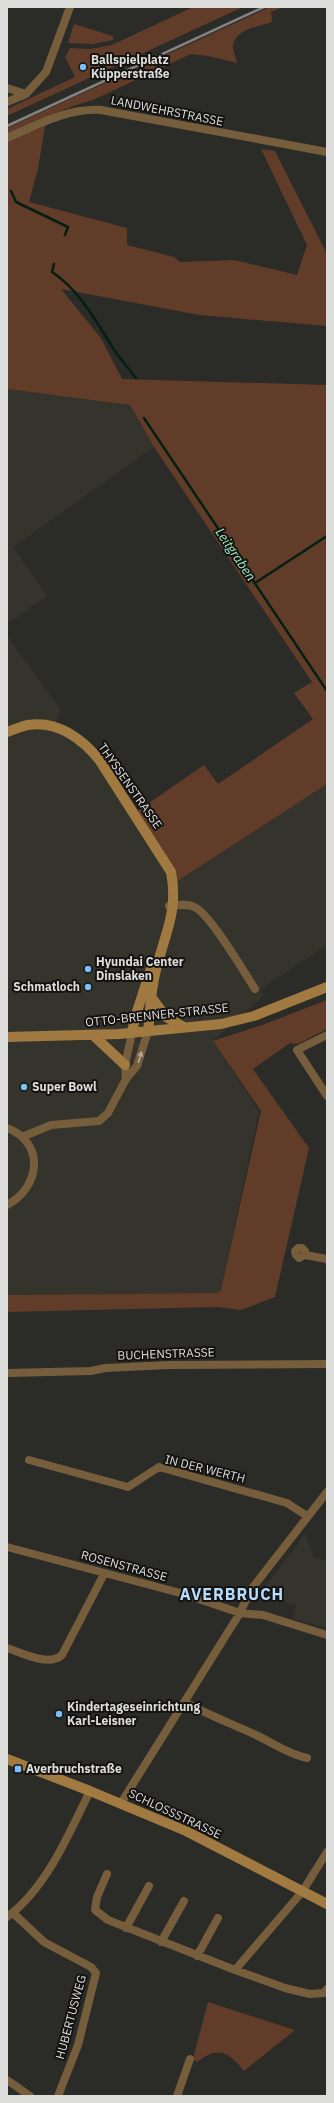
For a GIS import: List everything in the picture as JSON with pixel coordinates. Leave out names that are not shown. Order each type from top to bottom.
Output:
[{"type":"street","points":[[7,102],[26,94],[41,80],[46,72],[70,7]]},
{"type":"street","points":[[7,88],[26,94]]},
{"type":"street","name":"LANDWEHRSTRASSE","points":[[7,138],[54,118],[75,111],[87,109],[101,110],[327,152]]},
{"type":"street","name":"THYSSENSTRASSE","points":[[7,732],[29,725],[45,726],[62,729],[80,740],[100,761],[160,853],[171,906],[170,925],[152,985],[148,1031]]},
{"type":"street","points":[[171,906],[191,905],[198,908],[219,935],[255,989]]},
{"type":"street","name":"THYSSENSTRASSE","points":[[132,1033],[135,1018],[171,906]]},
{"type":"street","name":"OTTO-BRENNER-STRASSE","points":[[7,1037],[132,1033],[221,1024],[254,1016],[327,987]]},
{"type":"street","points":[[152,998],[166,1017],[186,1028]]},
{"type":"street","points":[[22,1137],[50,1125],[99,1121],[108,1113],[126,1079],[137,1066],[148,1031]]},
{"type":"street","points":[[126,1079],[125,1065],[132,1033]]},
{"type":"street","points":[[93,1035],[125,1065]]},
{"type":"street","points":[[327,1035],[298,1050],[327,1096]]},
{"type":"street","points":[[7,1128],[22,1137],[30,1148],[34,1161],[33,1175],[28,1188],[19,1198],[7,1205]]},
{"type":"street","points":[[305,1255],[327,1259]]},
{"type":"street","name":"BUCHENSTRASSE","points":[[7,1373],[91,1372],[105,1368],[170,1365],[327,1364]]},
{"type":"street","name":"IN DER WERTH","points":[[29,1460],[128,1487],[159,1467],[287,1503],[307,1516]]},
{"type":"street","points":[[121,1803],[186,1702],[240,1613],[250,1591],[327,1492]]},
{"type":"street","name":"ROSENSTRASSE","points":[[7,1546],[104,1574],[184,1594],[240,1613],[263,1615],[327,1635]]},
{"type":"street","points":[[7,1648],[49,1661],[57,1660],[62,1655],[104,1574]]},
{"type":"street","points":[[186,1702],[211,1716],[271,1742],[292,1755],[307,1758]]},
{"type":"street","name":"SCHLOSSSTRASSE","points":[[7,1759],[121,1803],[186,1831],[327,1904]]},
{"type":"street","points":[[10,1915],[48,1872],[62,1848],[90,1791]]},
{"type":"street","points":[[235,1970],[302,1892],[327,1852]]},
{"type":"street","points":[[107,1874],[97,1897],[95,1910],[108,1920],[235,1970],[310,1994],[324,1993],[327,1989]]},
{"type":"street","points":[[126,1928],[149,1886]]},
{"type":"street","points":[[161,1942],[184,1901]]},
{"type":"street","name":"HUBERTUSWEG","points":[[10,1915],[44,1942],[91,1966],[96,1973],[78,2045],[58,2096]]},
{"type":"street","points":[[197,1956],[218,1918]]},
{"type":"street","points":[[177,2096],[190,2059]]},
{"type":"street","points":[[7,2080],[30,2096]]},
{"type":"shaded area","points":[[193,7],[243,7],[7,116],[7,109],[75,77],[65,57],[70,48],[90,49],[112,45]]},
{"type":"shaded area","points":[[270,7],[283,7],[271,12],[272,22],[249,29],[239,35],[235,40],[233,47],[237,63],[208,56],[191,54],[93,100],[73,106],[7,134],[7,128]]},
{"type":"shaded area","points":[[74,24],[113,36],[113,40],[93,44],[68,43]]},
{"type":"shaded area","points":[[45,126],[38,169],[29,202],[127,228],[127,245],[174,257],[180,262],[234,260],[297,275],[307,245],[261,149],[275,151],[327,254],[327,326],[199,315],[61,289],[101,338],[122,379],[327,385],[327,784],[176,882],[136,812],[204,765],[218,784],[313,719],[294,693],[312,682],[154,447],[130,405],[7,389],[7,141]]},
{"type":"shaded area","points":[[7,389],[130,405],[154,447],[13,547],[47,596],[7,624]]},
{"type":"shaded area","points":[[7,636],[61,710],[53,729],[90,750],[176,882],[327,784],[327,945],[261,989],[264,995],[213,1041],[259,1111],[221,1290],[216,1293],[7,1295]]},
{"type":"shaded area","points":[[327,1000],[327,1029],[298,1044],[290,1043],[253,1069],[309,1148],[275,1297],[241,1310],[217,1307],[7,1312],[7,1295],[216,1293],[221,1290],[261,1111],[213,1041],[262,1025]]},
{"type":"shaded area","points":[[305,1534],[314,1558],[327,1561],[327,1628],[293,1619],[296,1605],[259,1595]]},
{"type":"shaded area","points":[[208,2002],[295,2030],[244,2071],[233,2059],[222,2053],[211,2054],[197,2062],[193,2059]]},
{"type":"waterway","name":"Leitgraben","points":[[11,191],[16,202],[68,227],[65,235]]},
{"type":"waterway","name":"Leitgraben","points":[[54,264],[52,272],[62,279],[78,296],[116,352],[136,378]]},
{"type":"waterway","name":"Leitgraben","points":[[144,418],[327,691]]},
{"type":"waterway","points":[[255,583],[327,536]]},
{"type":"railway","points":[[7,126],[264,7]]},
{"type":"place","name":"Ballspielplatz Küpperstraße","points":[[83,67]]},
{"type":"place","name":"Hyundai Center Dinslaken","points":[[88,969]]},
{"type":"place","name":"Schmatloch","points":[[88,987]]},
{"type":"place","name":"Super Bowl","points":[[24,1087]]},
{"type":"place","name":"Kindertageseinrichtung Karl-Leisner","points":[[59,1714]]},
{"type":"place","name":"Averbruchstraße","points":[[18,1769]]},
{"type":"district","name":"AVERBRUCH","points":[[232,1594]]}]
